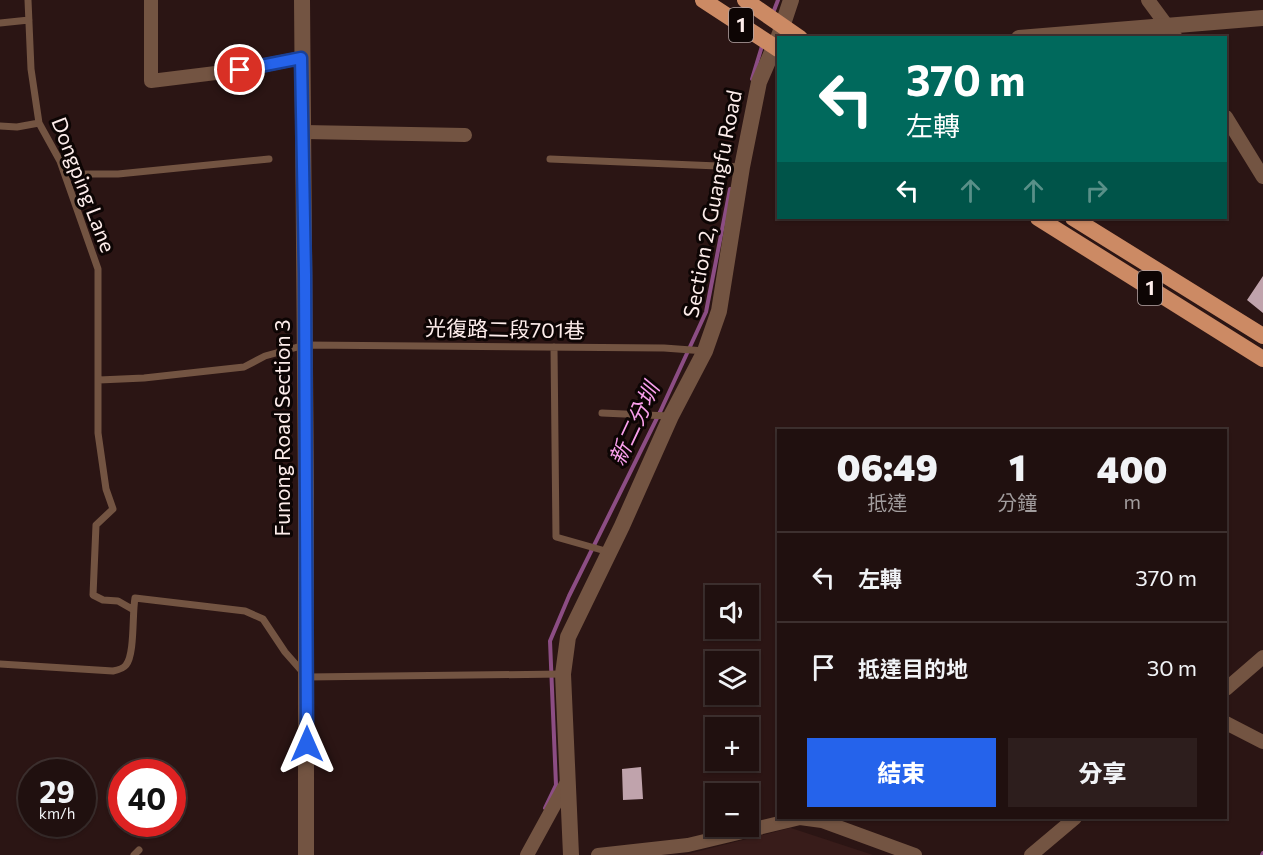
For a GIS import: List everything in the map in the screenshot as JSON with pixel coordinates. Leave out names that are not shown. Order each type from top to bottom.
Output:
[{"type":"main road","name":"1","points":[[702,0],[777,38]]},
{"type":"main road","name":"1","points":[[745,0],[777,38]]},
{"type":"main road","name":"1","points":[[1040,219],[1263,359]]},
{"type":"main road","name":"1","points":[[1075,219],[1263,336]]},
{"type":"street","points":[[151,0],[151,81],[240,70],[301,58]]},
{"type":"street","name":"Funong Road Section 3","points":[[302,0],[307,677],[306,855]]},
{"type":"street","name":"Section 2, Guangfu Road","points":[[779,36],[791,0]]},
{"type":"street","points":[[1148,0],[1172,31]]},
{"type":"street","points":[[1063,36],[1172,31],[1263,18]]},
{"type":"street","name":"Section 2, Guangfu Road","points":[[571,855],[563,674],[568,637],[671,416],[705,351],[719,311],[742,167],[759,82],[777,41]]},
{"type":"street","points":[[1227,119],[1263,177]]},
{"type":"street","points":[[304,132],[465,135]]},
{"type":"street","points":[[1227,688],[1263,657]]},
{"type":"street","points":[[1227,724],[1263,742]]},
{"type":"street","points":[[527,855],[567,782]]},
{"type":"street","points":[[598,855],[688,845],[796,819]]},
{"type":"street","points":[[807,819],[822,821],[915,855]]},
{"type":"street","points":[[1031,855],[1074,819]]},
{"type":"lane","name":"Dongping Lane","points":[[28,0],[31,69],[39,123],[60,160],[98,268],[98,433],[106,489],[113,509],[96,525],[93,595],[103,600],[118,601],[132,609]]},
{"type":"lane","points":[[0,23],[29,20]]},
{"type":"lane","points":[[0,126],[17,127],[39,123]]},
{"type":"lane","points":[[65,174],[118,174],[269,159]]},
{"type":"lane","points":[[550,159],[742,167]]},
{"type":"lane","name":"光復路二段701巷","points":[[99,380],[144,378],[244,367],[265,356],[305,345],[664,348],[705,351]]},
{"type":"lane","points":[[554,347],[556,537],[609,552]]},
{"type":"lane","points":[[602,413],[671,416]]},
{"type":"lane","points":[[0,664],[113,671],[124,668],[128,662],[133,632],[132,609],[135,598],[245,611],[263,619],[285,652],[307,677],[563,674]]},
{"type":"shaded area","points":[[790,828],[873,855],[684,855],[759,837]]},
{"type":"building","points":[[1263,276],[1263,313],[1247,300]]},
{"type":"building","points":[[641,767],[643,799],[623,800],[622,769]]},
{"type":"waterway","name":"新二分圳","points":[[773,13],[778,0]]},
{"type":"waterway","name":"新二分圳","points":[[752,79],[762,46]]},
{"type":"waterway","name":"新二分圳","points":[[545,808],[556,785],[550,641],[569,596],[660,412],[706,312],[730,189]]},
{"type":"route","points":[[240,70],[301,58],[305,274],[307,744]]}]
